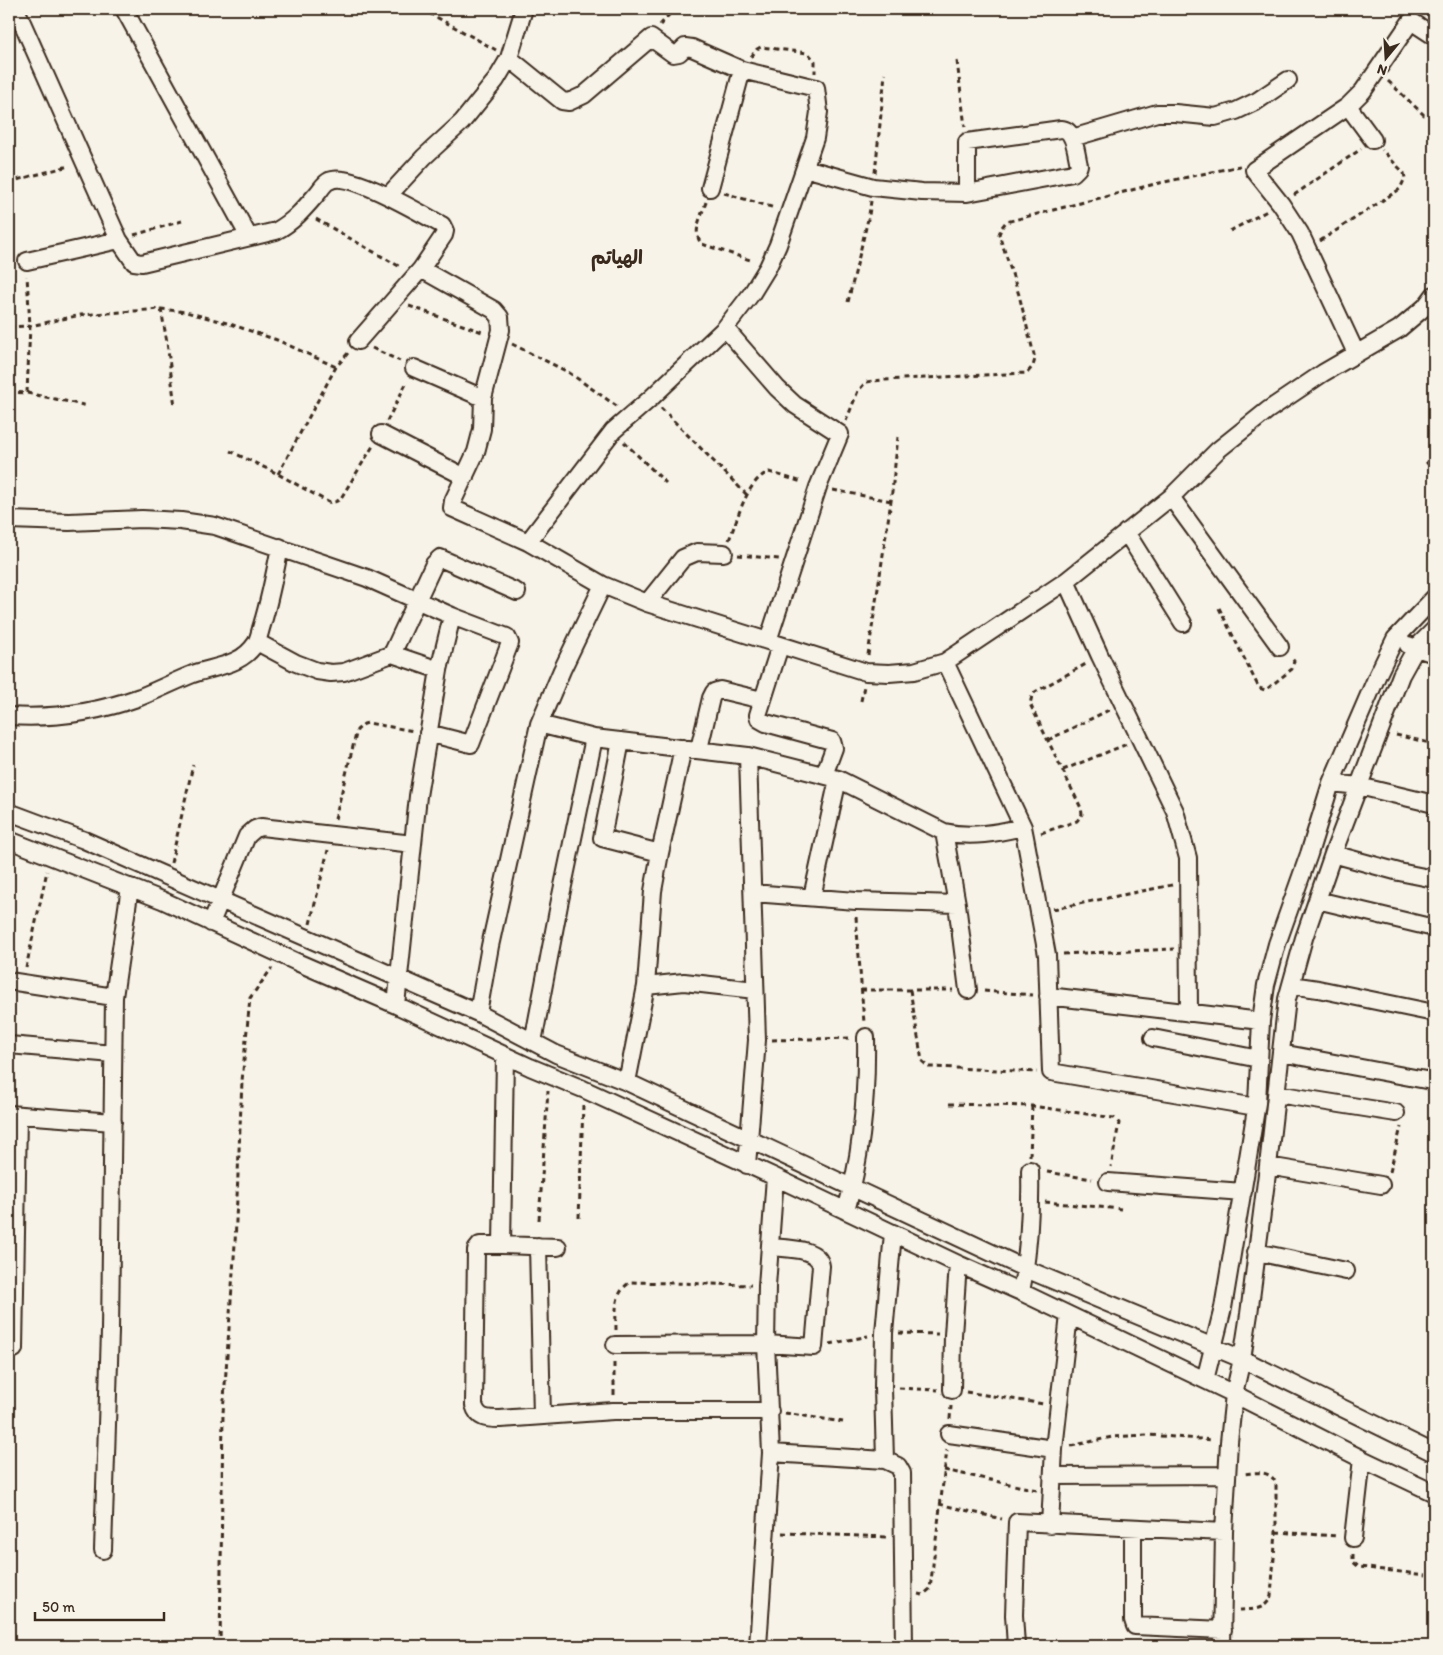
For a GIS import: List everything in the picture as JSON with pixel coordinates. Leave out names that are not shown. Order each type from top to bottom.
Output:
[{"type":"street","points":[[16,9],[120,240],[131,260],[138,263],[276,231],[286,226],[303,210],[328,181],[335,179],[348,179],[388,196],[443,227],[444,235],[418,272],[358,341]]},
{"type":"street","points":[[124,9],[249,236]]},
{"type":"street","points":[[388,196],[424,157],[462,122],[496,80],[509,58],[524,9]]},
{"type":"street","points":[[1356,353],[1300,233],[1281,204],[1254,170],[1348,106],[1362,92],[1411,21],[1434,36]]},
{"type":"street","points":[[509,58],[562,101],[569,102],[584,95],[651,38],[673,54],[679,53],[685,47],[692,48],[742,70],[816,88],[819,112],[818,125],[805,168],[778,245],[768,267],[740,310],[725,328],[613,431],[528,542]]},
{"type":"street","points":[[710,188],[742,70]]},
{"type":"street","points":[[1072,138],[1157,114],[1189,114],[1215,117],[1236,111],[1256,101],[1288,80]]},
{"type":"street","points":[[1348,106],[1373,140]]},
{"type":"street","points":[[805,168],[873,187],[922,192],[968,193],[1073,173],[1079,165],[1070,132],[1065,129],[967,142],[968,193]]},
{"type":"street","points":[[27,261],[120,240]]},
{"type":"street","points":[[418,272],[494,310],[500,317],[501,324],[498,338],[482,398],[482,430],[476,452],[453,501],[452,508],[528,542],[603,585],[647,603],[866,672],[889,673],[914,671],[945,662],[1066,581],[1171,497],[1218,450],[1268,410],[1323,373],[1399,329],[1425,307],[1434,295]]},
{"type":"street","points":[[725,328],[783,394],[795,405],[840,434],[818,487],[794,561],[758,715],[762,721],[832,741],[834,748],[831,777],[812,897]]},
{"type":"street","points":[[414,368],[482,398]]},
{"type":"street","points":[[381,434],[464,477]]},
{"type":"street","points":[[1171,497],[1280,647]]},
{"type":"street","points":[[9,520],[69,522],[142,519],[181,521],[215,526],[367,578],[452,616],[504,635],[509,639],[510,642],[471,744],[428,733]]},
{"type":"street","points":[[1126,532],[1183,623]]},
{"type":"street","points":[[9,716],[58,716],[84,712],[138,698],[195,673],[229,664],[247,654],[257,642],[267,609],[280,547]]},
{"type":"street","points":[[647,603],[683,558],[697,552],[724,553]]},
{"type":"street","points":[[392,654],[434,564],[440,558],[517,592]]},
{"type":"street","points":[[1066,581],[1175,811],[1188,858],[1187,948],[1189,1012]]},
{"type":"street","points":[[478,1014],[490,946],[539,724],[562,670],[603,585]]},
{"type":"street","points":[[1205,1380],[1223,1308],[1243,1192],[1256,1108],[1261,1021],[1266,986],[1277,944],[1309,854],[1331,783],[1394,639],[1434,598]]},
{"type":"street","points":[[396,1005],[413,844],[428,733],[452,616]]},
{"type":"street","points":[[1133,1529],[1133,1620],[1135,1626],[1222,1638],[1226,1475],[1229,1442],[1234,1394],[1242,1359],[1268,1166],[1286,1008],[1291,985],[1317,900],[1401,675],[1416,648],[1434,630]]},
{"type":"street","points":[[1394,639],[1434,654]]},
{"type":"street","points":[[257,642],[296,663],[317,671],[344,672],[392,654],[440,670]]},
{"type":"street","points":[[945,662],[1024,832],[1047,955],[1051,1072],[1256,1108]]},
{"type":"street","points":[[628,1082],[646,986],[653,891],[660,853],[691,749],[714,692],[720,690],[762,700]]},
{"type":"street","points":[[539,724],[594,738],[748,756],[831,777],[944,832],[957,834],[1024,832]]},
{"type":"street","points":[[533,1042],[558,905],[594,738]]},
{"type":"street","points":[[621,741],[602,838],[660,853]]},
{"type":"street","points":[[748,756],[757,1040],[748,1165]]},
{"type":"street","points":[[1331,783],[1359,786],[1434,804]]},
{"type":"street","points":[[9,812],[84,840],[478,1014],[556,1054],[628,1082],[1026,1269],[1242,1359],[1434,1453]]},
{"type":"street","points":[[211,923],[246,836],[254,829],[261,827],[413,844]]},
{"type":"street","points":[[944,832],[957,904],[968,990]]},
{"type":"street","points":[[9,840],[162,900],[549,1076],[583,1089],[1021,1292],[1234,1394],[1362,1460],[1434,1493]]},
{"type":"street","points":[[1333,854],[1382,868],[1434,879]]},
{"type":"street","points":[[103,1550],[110,1331],[114,997],[130,887]]},
{"type":"street","points":[[753,892],[856,900],[957,904]]},
{"type":"street","points":[[1317,900],[1434,928]]},
{"type":"street","points":[[16,982],[114,997]]},
{"type":"street","points":[[646,986],[684,982],[756,990]]},
{"type":"street","points":[[1291,985],[1434,1013]]},
{"type":"street","points":[[1048,996],[1261,1021]]},
{"type":"street","points":[[846,1211],[853,1187],[861,1144],[866,1071],[866,1037]]},
{"type":"street","points":[[1153,1038],[1259,1059]]},
{"type":"street","points":[[9,1045],[113,1054]]},
{"type":"street","points":[[1281,1053],[1432,1081]]},
{"type":"street","points":[[502,1245],[505,1056]]},
{"type":"street","points":[[1277,1094],[1396,1113]]},
{"type":"street","points":[[14,1349],[13,1114],[113,1122]]},
{"type":"street","points":[[1268,1166],[1381,1186]]},
{"type":"street","points":[[1021,1292],[1026,1269],[1032,1200],[1030,1170]]},
{"type":"street","points":[[758,1646],[771,1453],[766,1344],[767,1286],[775,1177]]},
{"type":"street","points":[[1108,1182],[1243,1192]]},
{"type":"street","points":[[885,1460],[884,1333],[893,1233]]},
{"type":"street","points":[[558,1247],[480,1245],[476,1250],[474,1405],[476,1412],[481,1417],[487,1419],[613,1411],[770,1411]]},
{"type":"street","points":[[538,1246],[542,1416]]},
{"type":"street","points":[[615,1346],[766,1344],[814,1347],[820,1260],[817,1256],[806,1252],[770,1247]]},
{"type":"street","points":[[1256,1252],[1346,1271]]},
{"type":"street","points":[[952,1390],[953,1335],[958,1264]]},
{"type":"street","points":[[1050,1525],[1054,1449],[1069,1315]]},
{"type":"street","points":[[949,1434],[1054,1449]]},
{"type":"street","points":[[771,1453],[885,1460],[898,1466],[902,1473],[904,1646]]},
{"type":"street","points":[[1352,1538],[1362,1460]]},
{"type":"street","points":[[1053,1476],[1226,1475]]},
{"type":"street","points":[[1016,1646],[1014,1615],[1017,1522],[1224,1532]]},
{"type":"path","points":[[651,38],[674,9]]},
{"type":"path","points":[[429,13],[509,58]]},
{"type":"path","points":[[757,49],[761,47],[808,53],[815,61],[816,88]]},
{"type":"path","points":[[957,61],[967,142]]},
{"type":"path","points":[[1377,71],[1424,115],[1434,116]]},
{"type":"path","points":[[848,302],[869,215],[885,74]]},
{"type":"path","points":[[1230,231],[1281,204],[1373,140],[1404,173],[1404,183],[1400,189],[1307,249]]},
{"type":"path","points":[[9,182],[85,162]]},
{"type":"path","points":[[840,434],[858,391],[866,382],[1027,373],[1035,359],[1019,295],[999,234],[1006,222],[1155,184],[1236,166],[1248,166],[1254,170]]},
{"type":"path","points":[[768,267],[702,244],[699,241],[696,233],[710,188],[790,213]]},
{"type":"path","points":[[303,210],[329,228],[418,272]]},
{"type":"path","points":[[120,240],[182,221]]},
{"type":"path","points":[[27,261],[30,326],[27,393]]},
{"type":"path","points":[[394,300],[498,338],[568,372],[631,415]]},
{"type":"path","points":[[161,309],[167,342],[174,407]]},
{"type":"path","points":[[9,326],[30,326],[81,315],[161,309],[186,312],[227,323],[277,340],[336,367],[278,474]]},
{"type":"path","points":[[230,451],[278,474],[328,502],[337,502],[381,434],[414,368],[358,341]]},
{"type":"path","points":[[9,392],[27,393],[88,406]]},
{"type":"path","points":[[651,398],[747,495]]},
{"type":"path","points":[[613,431],[666,484]]},
{"type":"path","points":[[866,672],[870,631],[891,501],[898,437]]},
{"type":"path","points":[[1426,464],[1434,457]]},
{"type":"path","points":[[794,561],[724,553],[747,495],[760,477],[769,472],[818,487],[891,501]]},
{"type":"path","points":[[1219,608],[1259,688],[1262,690],[1268,689],[1292,669],[1294,661],[1280,647]]},
{"type":"path","points":[[1024,832],[1077,821],[1082,814],[1081,808],[1030,704],[1032,696],[1035,692],[1100,656]]},
{"type":"path","points":[[1048,740],[1123,703]]},
{"type":"path","points":[[307,939],[357,730],[364,724],[368,724],[428,733]]},
{"type":"path","points":[[1380,730],[1434,744]]},
{"type":"path","points":[[1062,770],[1140,739]]},
{"type":"path","points":[[168,877],[193,766]]},
{"type":"path","points":[[16,982],[50,856]]},
{"type":"path","points":[[1040,912],[1189,882]]},
{"type":"path","points":[[757,1040],[866,1037],[861,990],[856,900]]},
{"type":"path","points":[[1047,955],[1187,948]]},
{"type":"path","points":[[220,1646],[223,1413],[235,1244],[242,1081],[250,998],[282,955]]},
{"type":"path","points":[[861,990],[910,990],[922,1062],[929,1067],[1051,1072]]},
{"type":"path","points":[[539,1220],[549,1076]]},
{"type":"path","points":[[579,1218],[583,1089]]},
{"type":"path","points":[[949,1104],[1032,1106],[1116,1119],[1118,1124],[1108,1182],[1030,1170],[1032,1106]]},
{"type":"path","points":[[1381,1186],[1387,1182],[1403,1121],[1400,1115],[1396,1113]]},
{"type":"path","points":[[1032,1200],[1121,1209]]},
{"type":"path","points":[[613,1411],[618,1295],[625,1286],[631,1282],[767,1286]]},
{"type":"path","points":[[814,1347],[884,1333],[953,1335]]},
{"type":"path","points":[[883,1388],[952,1390],[1058,1406]]},
{"type":"path","points":[[949,1434],[952,1390]]},
{"type":"path","points":[[770,1411],[844,1422]]},
{"type":"path","points":[[1054,1449],[1112,1438],[1148,1436],[1229,1442]]},
{"type":"path","points":[[904,1592],[923,1594],[930,1588],[944,1470],[1052,1493]]},
{"type":"path","points":[[1223,1611],[1260,1609],[1269,1602],[1272,1596],[1276,1532],[1276,1484],[1274,1478],[1270,1474],[1263,1473],[1226,1475]]},
{"type":"path","points":[[939,1504],[1017,1522]]},
{"type":"path","points":[[766,1532],[903,1538]]},
{"type":"path","points":[[1276,1532],[1352,1538],[1353,1562],[1356,1566],[1426,1575]]},
{"type":"district","name":"الهياتم","points":[[617,257]]}]
